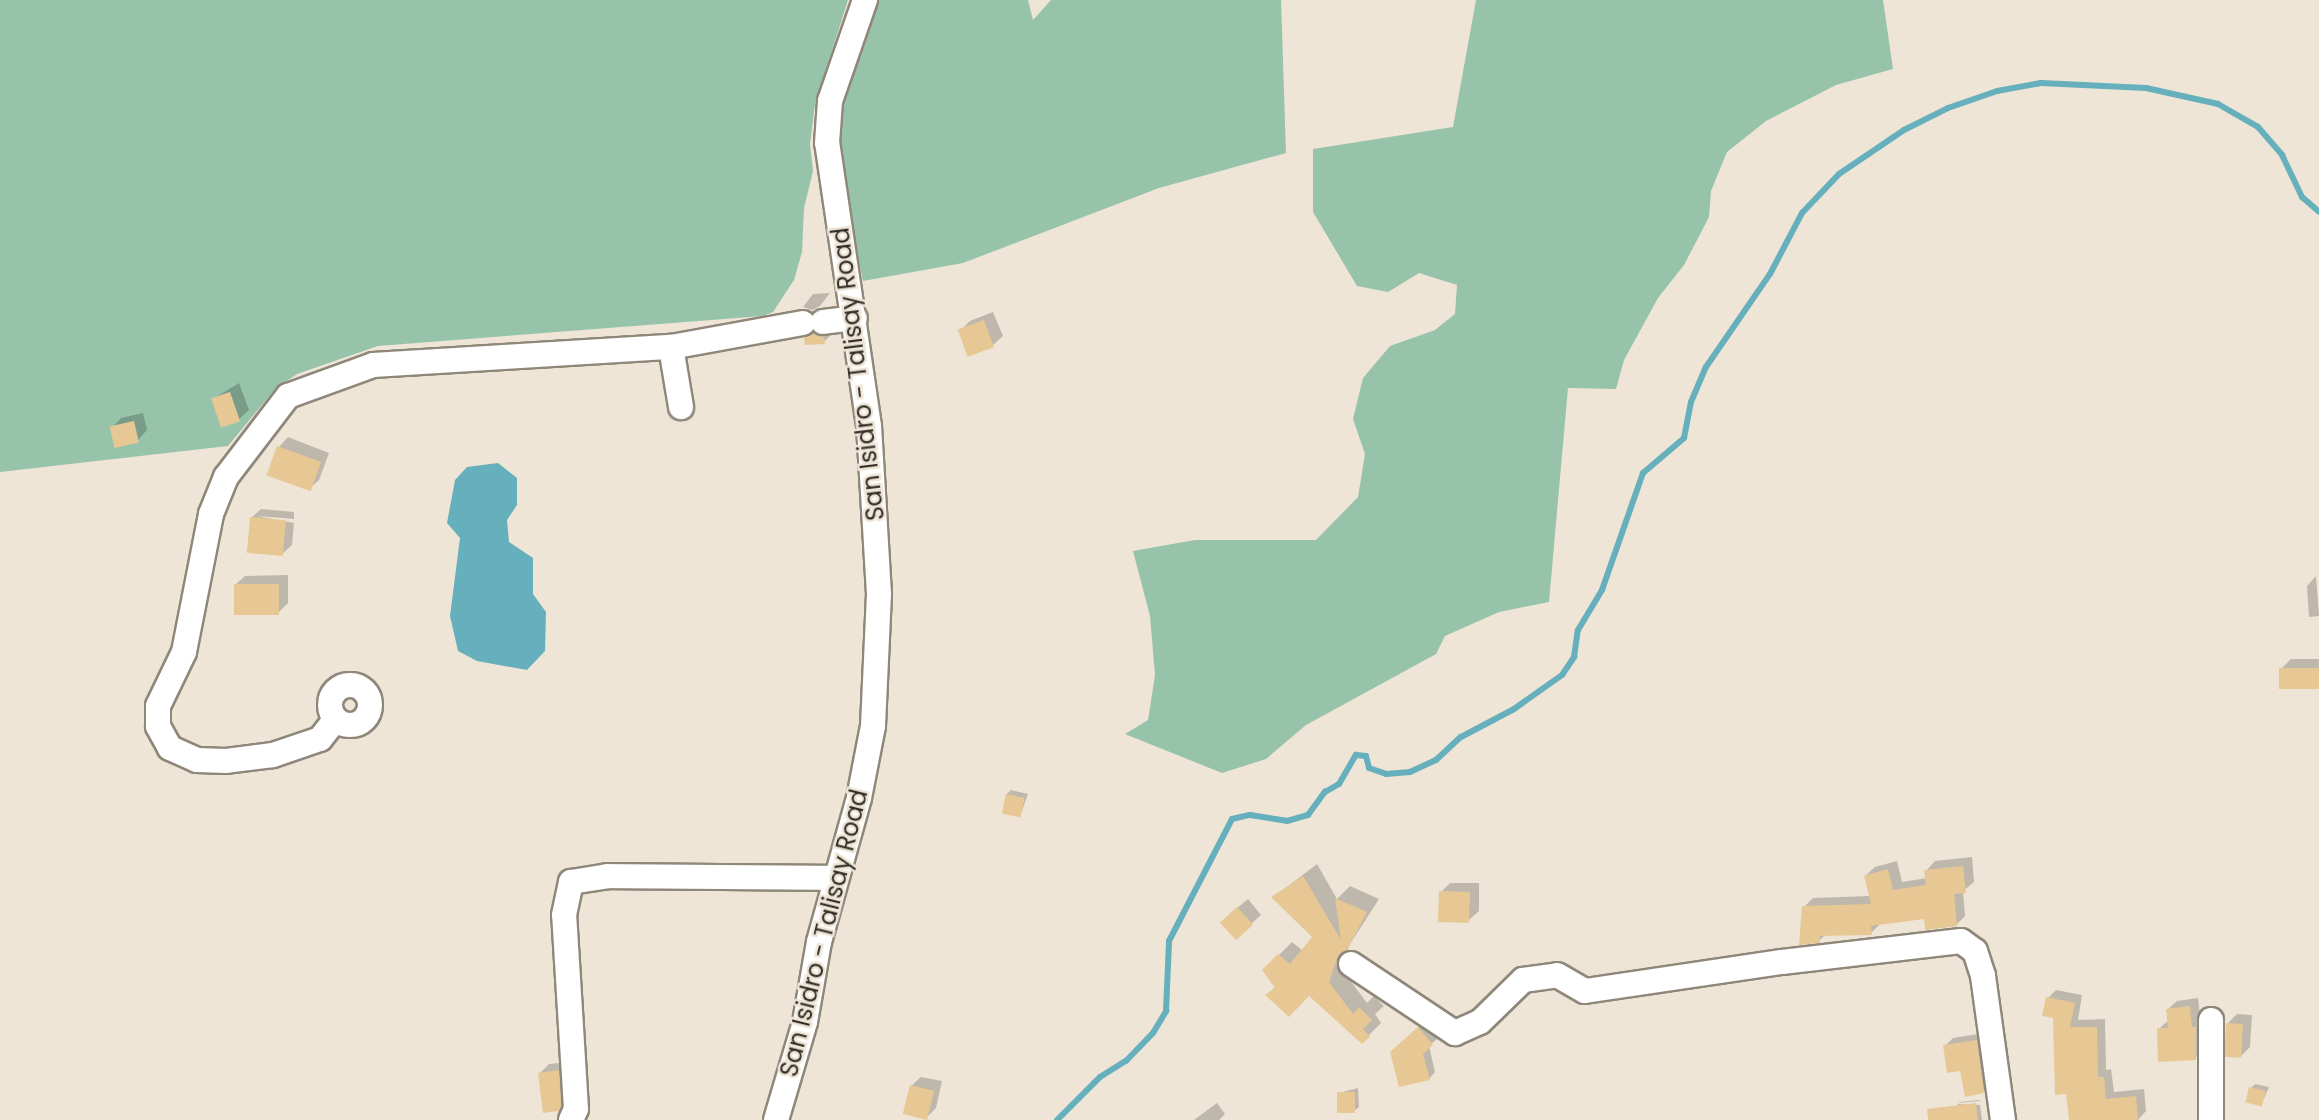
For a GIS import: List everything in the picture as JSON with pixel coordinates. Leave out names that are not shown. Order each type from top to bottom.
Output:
[{"type":"street","name":"San Isidro - Talisay Road","points":[[776,1120],[805,1021],[836,878],[872,744],[879,594],[869,426],[827,123],[865,0]]},
{"type":"street","points":[[335,720],[320,739],[273,755],[226,761],[197,760],[170,748],[158,726],[158,706],[184,652],[211,514],[226,477],[270,416],[288,396],[373,365],[671,347],[855,318]]},
{"type":"street","points":[[671,347],[681,407]]},
{"type":"street","points":[[571,1120],[576,1109],[564,915],[571,882],[607,876],[836,878]]},
{"type":"street","points":[[1351,964],[1455,1033],[1480,1022],[1523,981],[1557,975],[1585,991],[1782,961],[1961,941],[1975,951],[1983,976],[2003,1120]]},
{"type":"street","points":[[2211,1020],[2211,1120]]},
{"type":"green space","points":[[0,0],[848,0],[815,104],[810,144],[813,171],[804,208],[802,252],[794,280],[773,312],[763,316],[378,346],[297,374],[275,389],[228,446],[0,472]]},
{"type":"green space","points":[[874,0],[1028,0],[1033,20],[1051,0],[1281,0],[1286,153],[1159,188],[963,263],[863,281],[833,136]]},
{"type":"green space","points":[[1476,0],[1883,0],[1893,69],[1836,85],[1766,121],[1727,152],[1711,191],[1709,217],[1684,265],[1658,298],[1624,360],[1616,389],[1568,388],[1549,602],[1499,612],[1445,636],[1436,654],[1306,725],[1266,759],[1222,773],[1125,734],[1148,720],[1155,675],[1150,616],[1133,551],[1195,540],[1316,540],[1358,497],[1365,454],[1353,419],[1363,378],[1390,346],[1435,330],[1455,314],[1457,285],[1419,273],[1388,292],[1357,286],[1313,212],[1313,149],[1453,127]]},
{"type":"water","points":[[498,463],[517,478],[517,505],[507,520],[509,542],[533,558],[533,594],[546,612],[545,651],[527,670],[477,661],[458,651],[450,616],[460,538],[447,523],[455,480],[467,467]]},
{"type":"building","points":[[984,320],[994,347],[968,357],[958,330]]},
{"type":"building","points":[[814,333],[824,337],[825,344],[805,345],[804,338]]},
{"type":"building","points":[[230,392],[240,421],[221,428],[211,399]]},
{"type":"building","points":[[134,421],[139,442],[115,448],[110,427]]},
{"type":"building","points":[[277,446],[321,462],[311,491],[266,475]]},
{"type":"building","points":[[250,517],[286,520],[283,556],[247,553]]},
{"type":"building","points":[[234,584],[279,584],[279,615],[234,615]]},
{"type":"building","points":[[2279,668],[2319,668],[2319,689],[2279,689]]},
{"type":"building","points":[[1006,794],[1025,798],[1020,818],[1002,814]]},
{"type":"building","points":[[1963,866],[1966,893],[1954,894],[1957,926],[1925,930],[1924,919],[1871,926],[1872,935],[1820,936],[1820,943],[1799,945],[1802,906],[1871,904],[1864,876],[1888,869],[1893,890],[1926,885],[1924,870]]},
{"type":"building","points":[[1303,876],[1341,940],[1335,898],[1367,912],[1347,950],[1338,956],[1329,982],[1353,1014],[1359,1007],[1372,1020],[1363,1029],[1370,1037],[1362,1044],[1309,996],[1289,1017],[1265,995],[1275,988],[1262,970],[1278,954],[1290,964],[1312,937],[1271,897]]},
{"type":"building","points":[[1439,891],[1470,892],[1469,923],[1438,922]]},
{"type":"building","points":[[1237,907],[1253,925],[1236,940],[1220,922]]},
{"type":"building","points":[[2046,997],[2075,1003],[2070,1027],[2097,1027],[2098,1077],[2104,1077],[2106,1099],[2136,1096],[2138,1120],[2069,1120],[2066,1094],[2055,1095],[2053,1018],[2042,1016]]},
{"type":"building","points":[[2190,1006],[2192,1027],[2196,1027],[2196,1060],[2158,1062],[2157,1028],[2168,1028],[2166,1009]]},
{"type":"building","points":[[2226,1023],[2243,1024],[2241,1058],[2224,1057]]},
{"type":"building","points":[[1418,1027],[1433,1045],[1423,1054],[1430,1080],[1399,1087],[1390,1052]]},
{"type":"building","points":[[1977,1040],[1984,1093],[1965,1097],[1960,1071],[1947,1073],[1943,1045]]},
{"type":"building","points":[[559,1070],[561,1106],[559,1111],[543,1113],[538,1073]]},
{"type":"building","points":[[910,1085],[934,1091],[927,1120],[903,1114]]},
{"type":"building","points":[[2249,1087],[2266,1091],[2262,1106],[2245,1103]]},
{"type":"building","points":[[1337,1092],[1355,1092],[1355,1113],[1337,1113]]},
{"type":"building","points":[[1976,1103],[1978,1120],[1928,1120],[1927,1109]]},
{"type":"waterway","points":[[1057,1120],[1100,1077],[1126,1061],[1153,1033],[1166,1011],[1169,941],[1232,819],[1250,815],[1287,821],[1308,815],[1325,792],[1339,784],[1356,755],[1366,756],[1369,768],[1386,774],[1410,772],[1436,760],[1461,737],[1514,709],[1562,675],[1574,657],[1578,630],[1602,590],[1643,473],[1684,438],[1691,402],[1706,367],[1770,274],[1802,213],[1839,174],[1904,130],[1948,108],[1997,91],[2041,83],[2146,88],[2218,104],[2258,127],[2282,155],[2302,197],[2319,212]]}]
